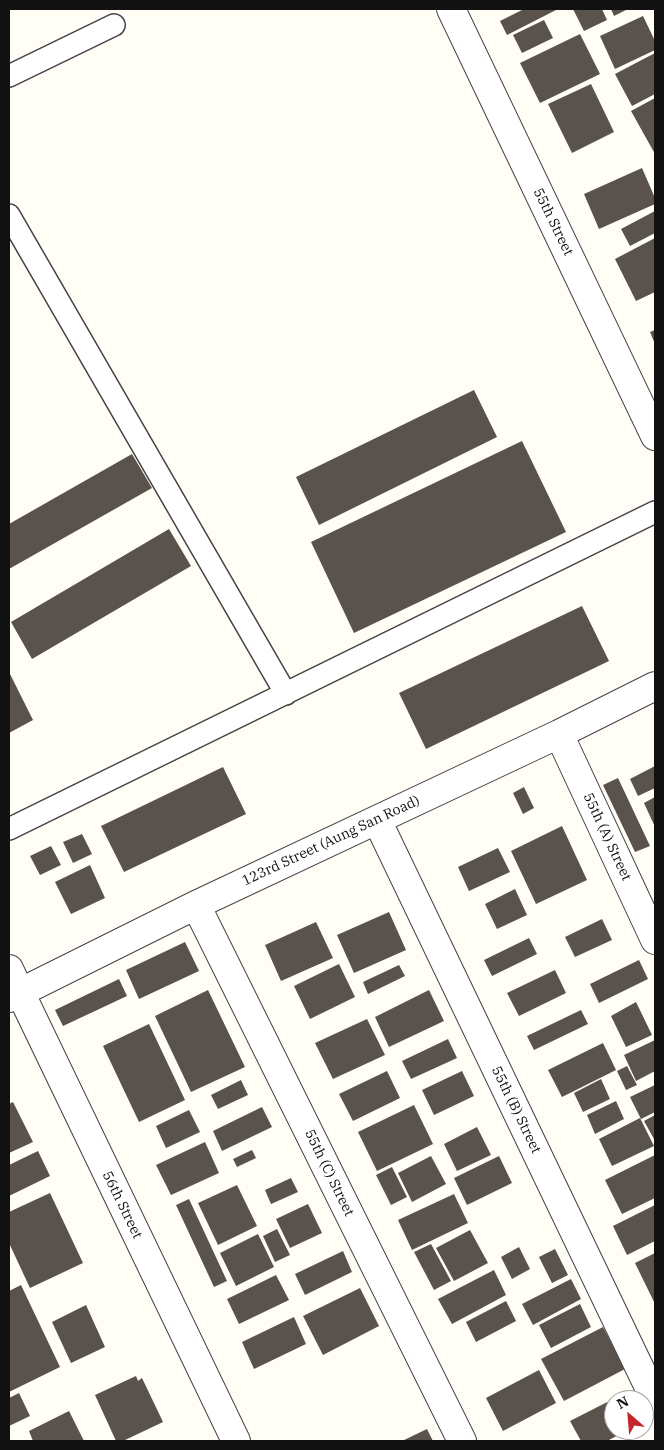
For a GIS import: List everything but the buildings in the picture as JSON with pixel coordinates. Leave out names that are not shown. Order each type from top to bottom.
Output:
[{"type":"street","name":"55th Street","points":[[451,9],[655,436]]},
{"type":"street","name":"123rd Street (Aung San Road)","points":[[15,996],[196,905],[559,734],[655,686]]},
{"type":"street","name":"55th (A) Street","points":[[559,734],[655,940]]},
{"type":"street","name":"55th (B) Street","points":[[377,820],[655,1400]]},
{"type":"street","name":"55th (C) Street","points":[[196,905],[462,1441]]},
{"type":"street","name":"56th Street","points":[[9,969],[15,996],[236,1441]]},
{"type":"lane","points":[[9,76],[114,25]]},
{"type":"lane","points":[[9,215],[286,694]]},
{"type":"lane","points":[[9,829],[655,512]]}]
